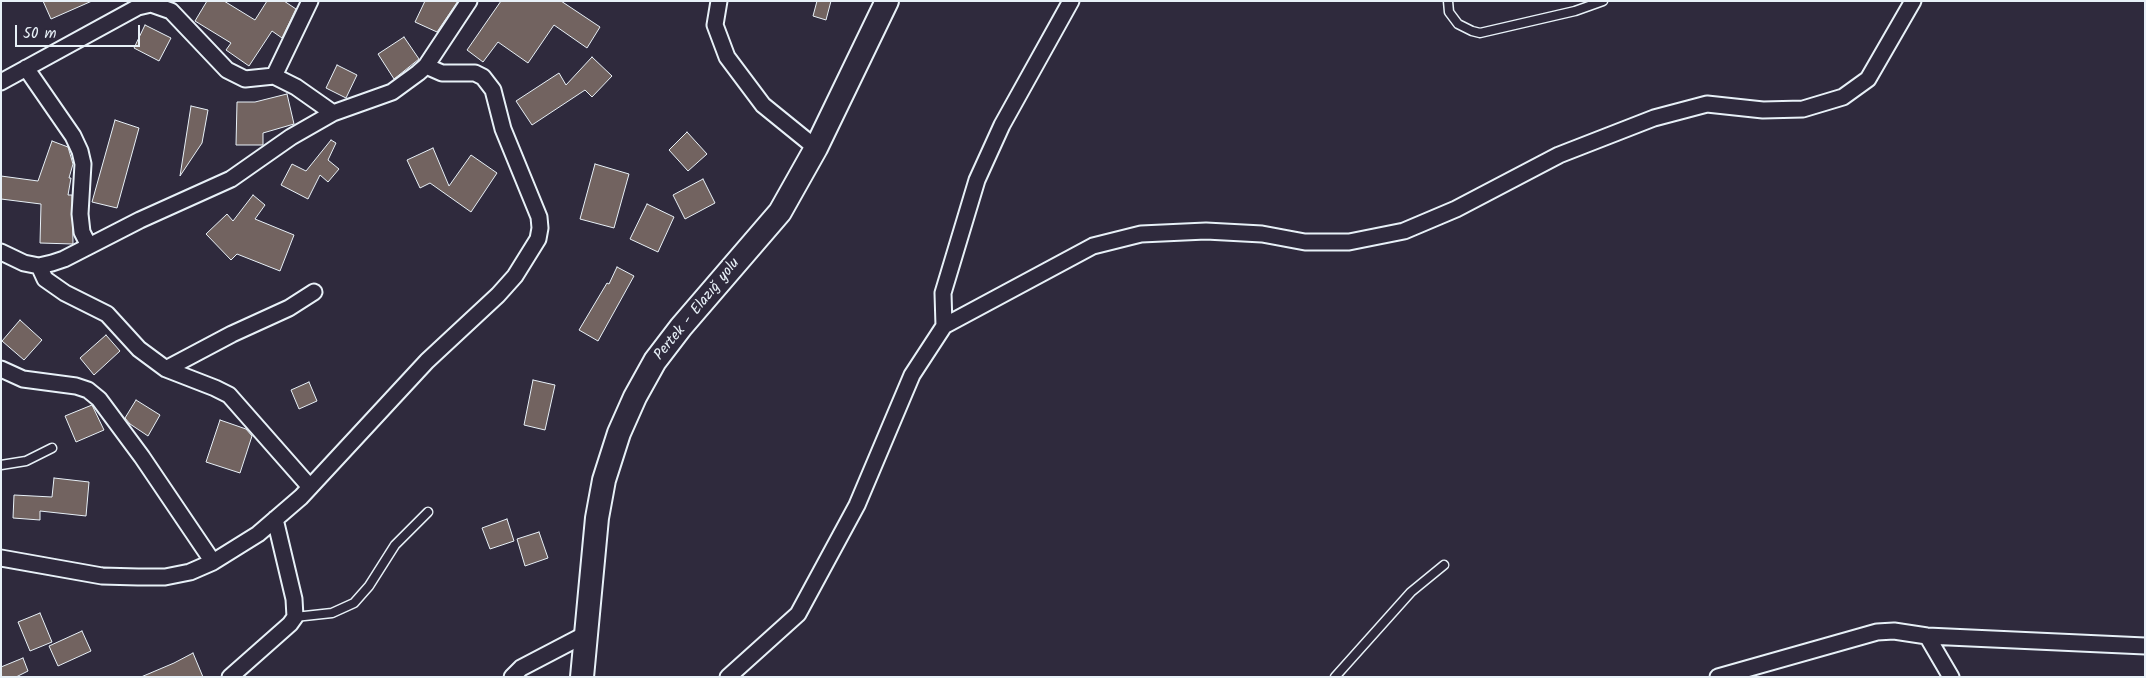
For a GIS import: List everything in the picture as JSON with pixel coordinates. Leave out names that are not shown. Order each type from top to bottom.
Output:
[{"type":"main road","name":"Pertek - Elazığ yolu","points":[[582,677],[597,518],[604,480],[619,433],[634,397],[655,361],[680,327],[780,212],[816,148],[887,1]]},
{"type":"street","points":[[274,76],[310,1]]},
{"type":"street","points":[[1,252],[24,263],[39,266],[64,259],[140,220],[231,179],[291,137],[333,113],[392,92],[426,66],[469,1]]},
{"type":"street","points":[[719,1],[715,25],[728,57],[763,105],[816,148]]},
{"type":"street","points":[[944,326],[943,293],[977,180],[1002,125],[1072,1]]},
{"type":"street","points":[[728,677],[798,614],[857,505],[912,375],[944,326],[1093,246],[1140,234],[1206,231],[1262,234],[1305,242],[1349,242],[1413,227],[1456,209],[1558,156],[1654,118],[1707,104],[1764,110],[1803,110],[1843,97],[1868,79],[1913,1]]},
{"type":"street","points":[[1,82],[138,4],[150,4],[171,11],[226,70],[245,79],[274,76],[296,87],[333,113]]},
{"type":"street","points":[[1,558],[102,576],[129,577],[165,577],[190,572],[213,562],[258,534],[310,487],[427,361],[498,294],[525,263],[538,239],[539,217],[503,129],[497,101],[489,83],[475,73],[442,73],[426,66]]},
{"type":"street","points":[[26,68],[73,136],[80,151],[83,164],[80,214],[82,232],[89,246]]},
{"type":"street","points":[[39,266],[45,279],[65,293],[107,314],[139,349],[166,369],[207,384],[229,395],[310,487]]},
{"type":"street","points":[[166,369],[232,334],[289,308],[314,292]]},
{"type":"street","points":[[1,369],[23,379],[76,386],[88,390],[99,399],[142,457],[213,562]]},
{"type":"street","points":[[230,677],[290,624],[295,617],[294,599],[275,519]]},
{"type":"street","points":[[1718,677],[1860,636],[1894,631],[1927,636],[2145,646]]},
{"type":"street","points":[[512,677],[521,668],[586,634]]},
{"type":"street","points":[[1927,636],[1951,677]]},
{"type":"lane","points":[[1448,1],[1449,12],[1458,24],[1472,31],[1480,32],[1575,11],[1603,1]]},
{"type":"lane","points":[[1,465],[26,461],[52,448]]},
{"type":"lane","points":[[295,617],[332,613],[354,603],[369,586],[395,544],[428,512]]},
{"type":"lane","points":[[1335,677],[1411,592],[1444,565]]},
{"type":"building","points":[[43,1],[92,1],[51,19]]},
{"type":"building","points":[[207,1],[224,1],[255,20],[267,1],[284,1],[296,9],[282,38],[272,31],[249,66],[226,50],[231,43],[195,21]]},
{"type":"building","points":[[425,1],[458,1],[437,32],[415,22]]},
{"type":"building","points":[[501,1],[561,1],[600,27],[587,48],[554,25],[528,63],[498,42],[483,62],[467,50]]},
{"type":"building","points":[[817,1],[831,1],[826,20],[813,16]]},
{"type":"building","points":[[145,25],[171,38],[159,61],[134,48]]},
{"type":"building","points":[[404,37],[419,59],[394,79],[378,54]]},
{"type":"building","points":[[592,57],[612,76],[592,97],[585,90],[532,125],[516,101],[559,73],[566,85]]},
{"type":"building","points":[[337,65],[357,75],[346,98],[326,88]]},
{"type":"building","points":[[287,94],[294,124],[263,133],[263,145],[236,145],[237,102],[255,102]]},
{"type":"building","points":[[191,106],[208,110],[202,143],[180,176]]},
{"type":"building","points":[[115,120],[139,128],[117,208],[92,202]]},
{"type":"building","points":[[687,132],[707,154],[688,171],[669,150]]},
{"type":"building","points":[[331,140],[336,143],[328,160],[339,169],[328,182],[320,175],[308,199],[281,185],[292,164],[306,171]]},
{"type":"building","points":[[52,141],[68,147],[73,164],[69,178],[71,178],[68,195],[72,195],[73,244],[40,243],[41,204],[1,199],[1,176],[38,181]]},
{"type":"building","points":[[433,148],[449,186],[471,155],[497,173],[471,212],[430,183],[420,188],[407,160]]},
{"type":"building","points":[[595,164],[629,174],[614,228],[580,219]]},
{"type":"building","points":[[703,179],[715,203],[685,219],[673,195]]},
{"type":"building","points":[[253,195],[265,205],[255,219],[294,235],[280,271],[237,254],[231,260],[206,234],[227,214],[233,221]]},
{"type":"building","points":[[647,204],[674,217],[658,252],[630,239]]},
{"type":"building","points":[[617,267],[634,276],[598,341],[579,330],[607,283],[609,284]]},
{"type":"building","points":[[20,320],[42,340],[24,360],[2,341]]},
{"type":"building","points":[[106,335],[120,351],[94,375],[80,358]]},
{"type":"building","points":[[533,380],[555,385],[545,430],[524,425]]},
{"type":"building","points":[[309,382],[317,401],[299,409],[291,390]]},
{"type":"building","points":[[136,400],[160,415],[148,436],[130,424],[125,418]]},
{"type":"building","points":[[92,405],[104,430],[76,442],[65,416]]},
{"type":"building","points":[[220,420],[246,429],[252,436],[240,473],[206,462]]},
{"type":"building","points":[[54,478],[89,482],[86,516],[40,511],[40,520],[13,518],[14,495],[52,497]]},
{"type":"building","points":[[507,519],[514,541],[490,549],[482,528]]},
{"type":"building","points":[[539,532],[548,558],[525,566],[517,539]]},
{"type":"building","points":[[40,613],[52,642],[30,651],[18,622]]},
{"type":"building","points":[[82,631],[91,651],[58,666],[49,646]]},
{"type":"building","points":[[193,653],[203,677],[141,677],[174,663]]},
{"type":"building","points":[[23,658],[28,671],[16,677],[1,677],[1,667]]}]
